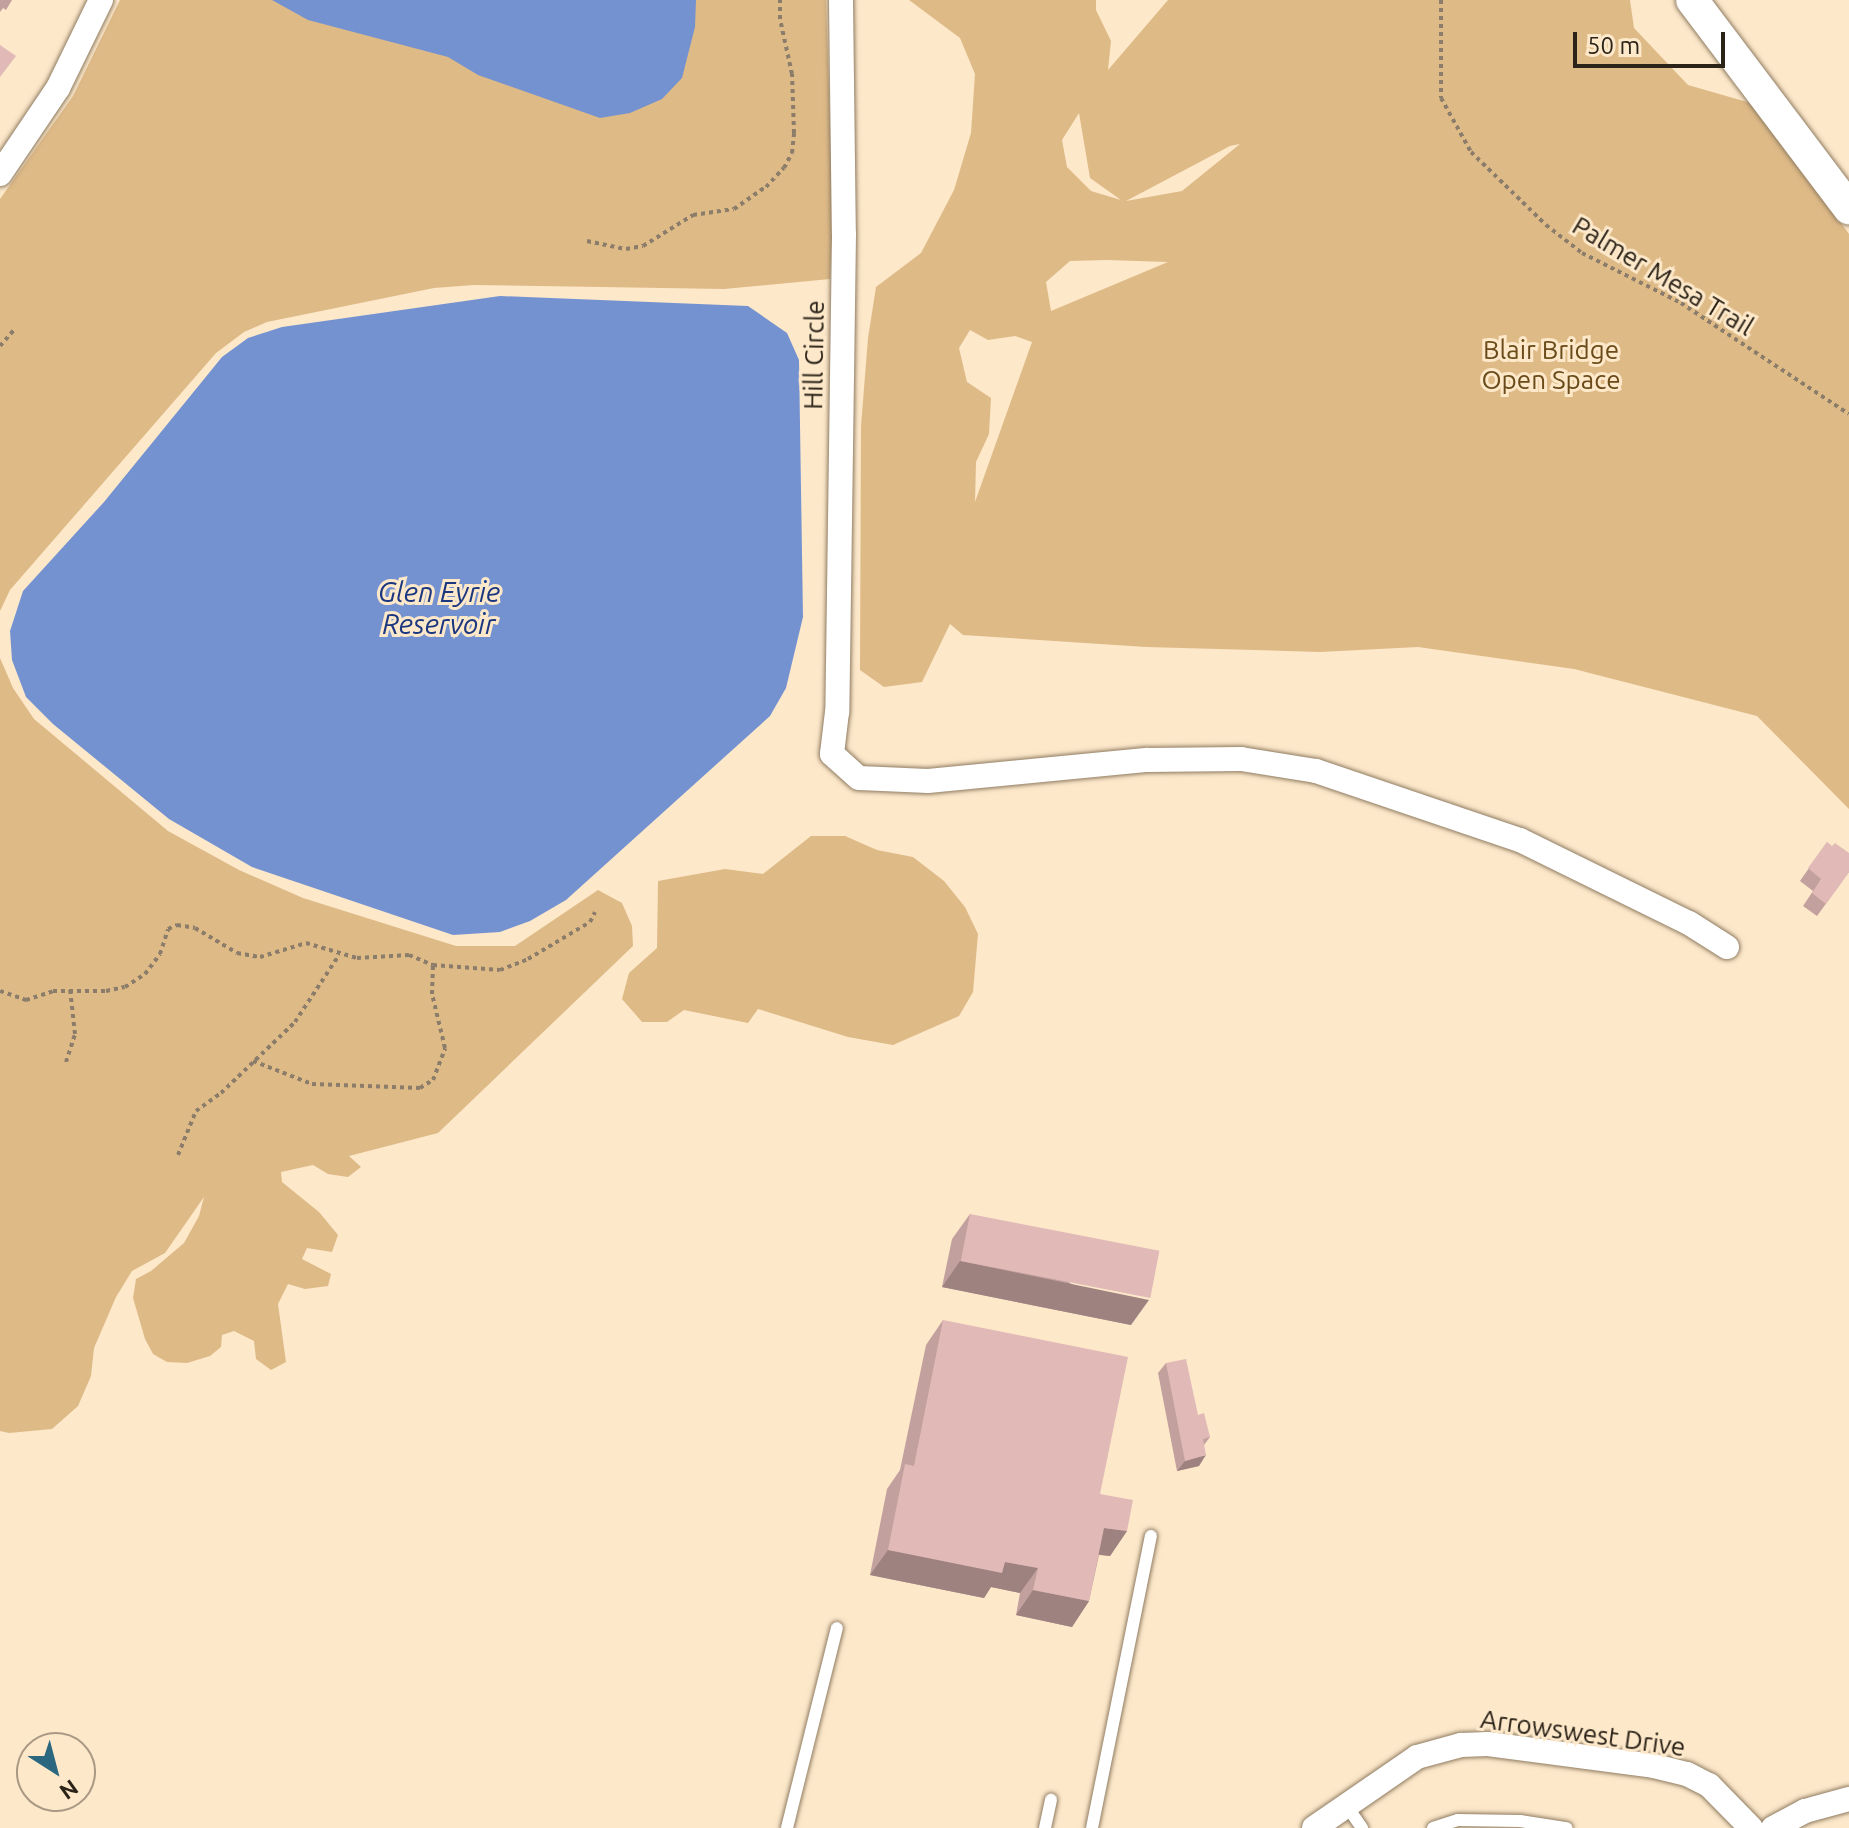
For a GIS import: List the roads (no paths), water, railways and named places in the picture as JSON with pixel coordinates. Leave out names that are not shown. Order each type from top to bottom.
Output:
[{"type":"main road","points":[[1692,0],[1849,208]]},
{"type":"street","points":[[0,174],[58,88],[101,0]]},
{"type":"street","name":"Hill Circle","points":[[841,0],[844,234],[837,712],[832,754],[859,778],[928,781],[1148,760],[1241,759],[1316,771],[1520,840],[1689,923],[1727,947]]},
{"type":"street","name":"Arrowswest Drive","points":[[1314,1828],[1417,1757],[1461,1745],[1488,1744],[1654,1766],[1687,1774],[1709,1785],[1751,1828]]},
{"type":"street","points":[[1773,1828],[1805,1811],[1849,1799]]},
{"type":"lane","points":[[1092,1828],[1151,1536]]},
{"type":"lane","points":[[787,1828],[837,1628]]},
{"type":"lane","points":[[1045,1828],[1051,1800]]},
{"type":"lane","points":[[1346,1805],[1362,1828]]},
{"type":"lane","points":[[1433,1828],[1458,1820],[1520,1821],[1566,1828]]},
{"type":"water","points":[[272,0],[696,0],[695,27],[682,78],[662,99],[630,113],[600,118],[478,75],[448,57],[308,20]]},
{"type":"water","name":"Glen Eyrie Reservoir","points":[[500,296],[748,306],[787,333],[799,360],[803,617],[786,688],[770,716],[566,900],[530,921],[500,932],[453,935],[252,867],[169,819],[53,724],[26,697],[12,660],[10,631],[23,591],[104,502],[222,357],[248,338],[282,327]]},
{"type":"park label","name":"Blair Bridge Open Space","points":[[1551,365]]}]
